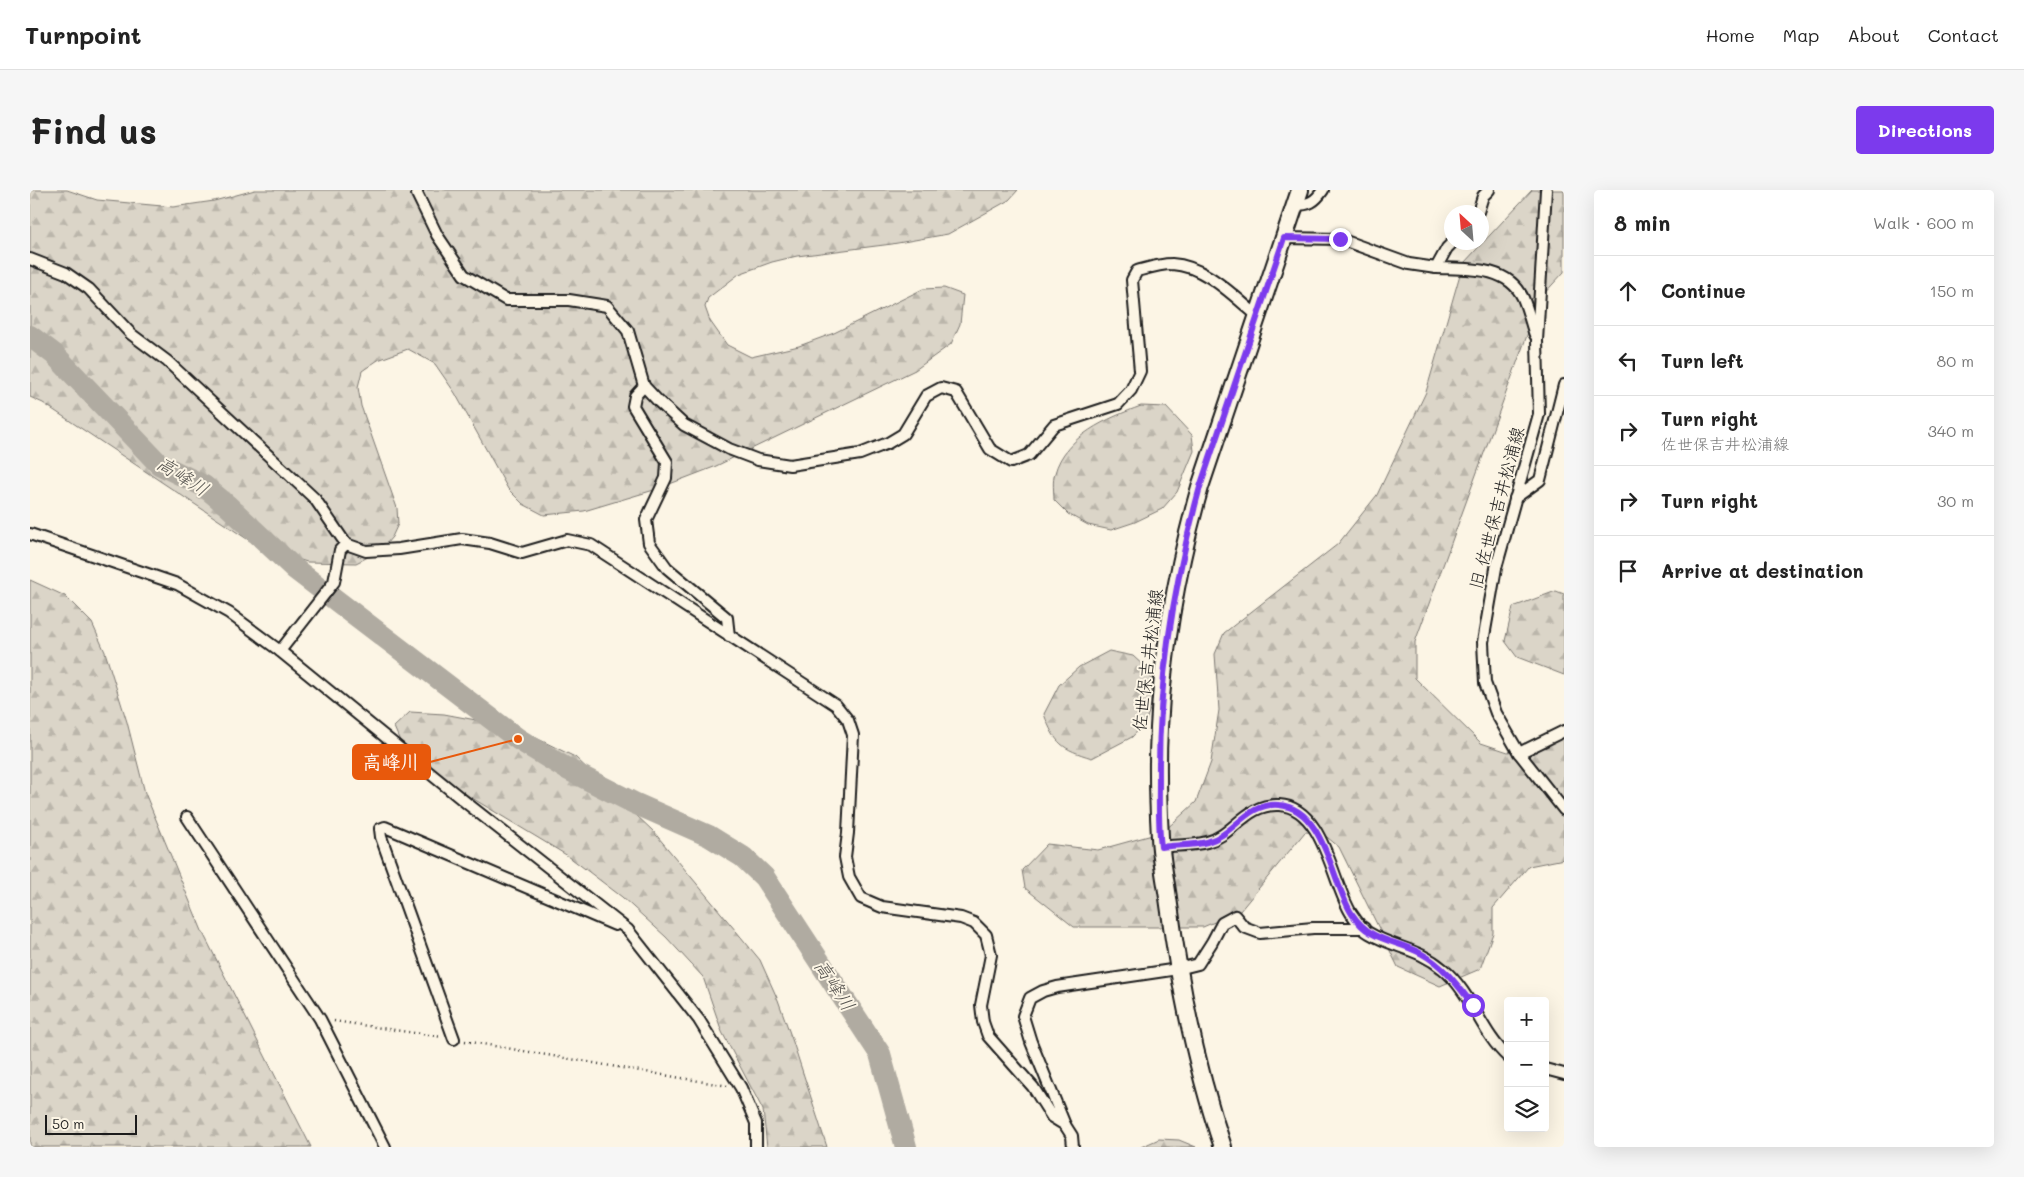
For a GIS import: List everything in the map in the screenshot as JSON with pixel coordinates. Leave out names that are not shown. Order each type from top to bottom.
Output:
[{"type":"main road","name":"佐世保吉井松浦線","points":[[1223,1147],[1210,1108],[1192,1041],[1178,969],[1161,847],[1159,730],[1162,688],[1175,597],[1190,522],[1297,197]]},
{"type":"street","points":[[417,190],[416,194],[437,235],[464,275],[506,300],[569,300],[607,306],[628,332],[644,386],[684,425],[729,449],[758,460],[790,465],[860,454],[888,443],[903,434],[926,396],[941,388],[956,392],[990,449],[1011,462],[1028,454],[1054,425],[1118,404],[1131,390],[1140,371],[1132,280],[1137,271],[1152,266],[1172,264],[1203,272],[1258,316]]},
{"type":"street","points":[[1297,197],[1306,205],[1315,201],[1324,190]]},
{"type":"street","points":[[1480,205],[1483,196],[1489,190]]},
{"type":"street","name":"旧 佐世保吉井松浦線","points":[[1546,190],[1537,341],[1539,414],[1496,568],[1483,642],[1485,683],[1496,713],[1519,753],[1564,810]]},
{"type":"street","points":[[1284,238],[1340,239],[1409,264],[1436,268],[1481,270],[1500,275],[1511,283],[1522,296],[1537,341]]},
{"type":"street","points":[[1436,268],[1446,250]]},
{"type":"street","points":[[30,259],[66,273],[89,289],[131,334],[167,361],[315,499],[346,544],[366,550],[399,549],[462,538],[522,553],[567,540],[591,544],[836,705],[848,720],[853,735],[845,857],[849,877],[861,898],[882,907],[961,918],[974,923],[986,935],[991,955],[981,1005],[983,1022],[988,1036],[1033,1087],[1052,1117],[1065,1125]]},
{"type":"street","points":[[1515,498],[1540,480],[1564,385]]},
{"type":"street","points":[[644,386],[636,396],[633,406],[667,462],[666,478],[646,520],[649,543],[667,568],[727,618],[729,636]]},
{"type":"street","points":[[30,534],[177,584],[229,613],[280,651],[469,805],[628,930],[699,1020],[741,1088],[756,1123],[756,1147]]},
{"type":"street","points":[[280,651],[334,582],[340,550],[346,544]]},
{"type":"street","points":[[1519,753],[1564,731]]},
{"type":"street","points":[[1161,847],[1207,842],[1225,834],[1243,817],[1264,806],[1279,804],[1295,809],[1307,819],[1321,840],[1351,913],[1367,932],[1422,954],[1445,970],[1473,1005],[1496,1047],[1504,1054]]},
{"type":"street","points":[[187,817],[320,1019],[385,1147]]},
{"type":"street","points":[[454,1039],[384,846],[380,829],[385,827],[628,930]]},
{"type":"street","points":[[1073,1147],[1072,1136],[1065,1125],[1031,1042],[1023,1016],[1030,998],[1043,991],[1057,987],[1178,969],[1198,964],[1222,923],[1235,916],[1244,927],[1260,933],[1313,928],[1364,928]]},
{"type":"street","points":[[1549,1070],[1564,1074]]},
{"type":"path","points":[[320,1019],[454,1039],[741,1088]]},
{"type":"green space","points":[[30,190],[67,190],[97,200],[173,207],[214,201],[255,190],[1018,190],[1009,200],[948,234],[892,244],[797,256],[772,262],[739,274],[708,298],[705,307],[710,321],[727,345],[751,357],[799,346],[834,333],[923,289],[944,288],[963,295],[960,324],[951,344],[915,370],[714,467],[654,490],[584,511],[544,515],[523,504],[508,489],[455,393],[435,364],[408,349],[378,360],[362,371],[358,387],[361,406],[397,508],[398,524],[392,537],[380,551],[356,563],[307,562],[259,547],[43,403],[30,397]]},
{"type":"green space","points":[[1532,190],[1564,190],[1564,272],[1541,297],[1415,642],[1415,678],[1481,743],[1508,752],[1564,738],[1564,859],[1529,866],[1493,908],[1493,933],[1480,969],[1440,986],[1398,967],[1339,847],[1322,833],[1305,832],[1240,911],[1203,927],[1074,927],[1025,888],[1022,870],[1047,844],[1098,850],[1163,832],[1196,802],[1211,762],[1219,710],[1215,654],[1224,633],[1338,544],[1377,495],[1426,392],[1463,264],[1476,250],[1489,250],[1489,236]]},
{"type":"green space","points":[[1141,406],[1166,407],[1192,435],[1194,451],[1177,492],[1162,509],[1135,522],[1111,530],[1088,525],[1068,514],[1054,500],[1054,476],[1060,460],[1068,449],[1089,430],[1115,416]]},
{"type":"green space","points":[[30,580],[65,596],[92,623],[105,652],[127,722],[145,793],[202,931],[311,1147],[30,1147]]},
{"type":"green space","points":[[1556,591],[1564,594],[1564,675],[1517,657],[1505,641],[1513,607]]},
{"type":"green space","points":[[1109,651],[1133,656],[1145,667],[1153,682],[1153,701],[1145,723],[1132,737],[1092,758],[1073,752],[1061,744],[1052,732],[1044,714],[1059,685],[1079,667]]},
{"type":"green space","points":[[410,712],[444,714],[526,733],[575,757],[653,831],[760,960],[778,1000],[827,1147],[767,1147],[763,1110],[722,1032],[703,977],[666,937],[622,897],[568,856],[419,766],[403,748],[394,727]]},
{"type":"green space","points":[[1159,1139],[1179,1140],[1196,1147],[1141,1147]]},
{"type":"waterway","name":"高峰川","points":[[30,336],[54,354],[159,464],[204,486],[295,569],[518,739],[567,769],[634,803],[709,836],[743,857],[764,877],[880,1054],[906,1147]]},
{"type":"place","name":"高峰川","points":[[518,739]]},
{"type":"route","points":[[1340,239],[1284,238],[1200,487],[1190,522],[1175,597],[1162,688],[1159,730],[1161,847],[1207,842],[1225,834],[1243,817],[1264,806],[1279,804],[1295,809],[1307,819],[1321,840],[1351,913],[1367,932],[1422,954],[1445,970],[1473,1005]]}]
